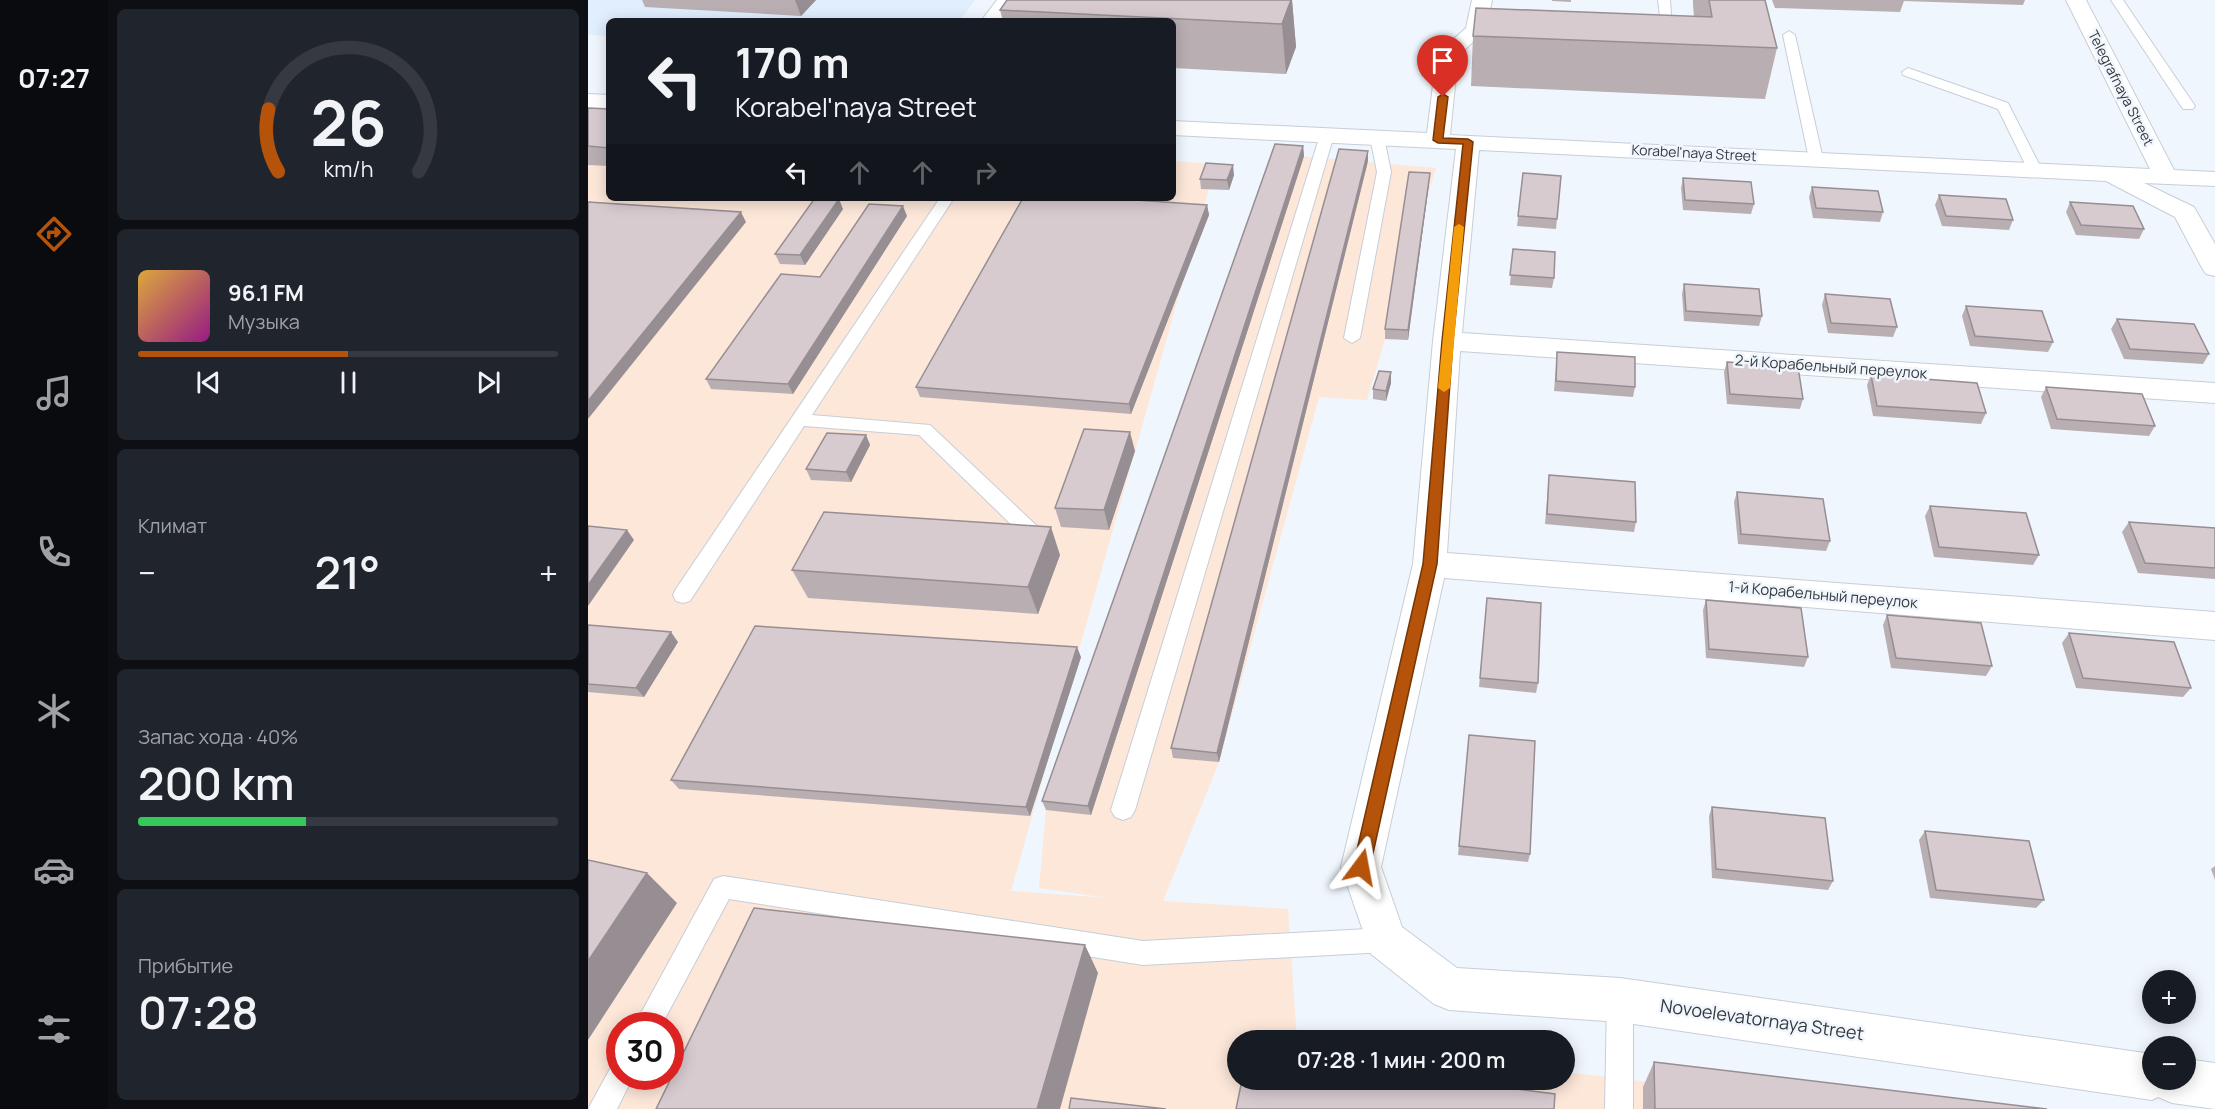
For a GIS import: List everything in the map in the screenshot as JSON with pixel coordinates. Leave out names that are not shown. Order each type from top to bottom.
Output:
[{"type":"street","points":[[993,18],[1008,0]]},
{"type":"street","points":[[1386,940],[1361,867],[1430,564],[1447,341],[1453,141],[1448,54],[1476,30],[1482,0]]},
{"type":"street","name":"Telegrafnaya Street","points":[[2076,0],[2166,177]]},
{"type":"street","points":[[588,101],[606,102]]},
{"type":"street","name":"Korabel'naya Street","points":[[1176,128],[2215,179]]},
{"type":"street","points":[[2106,173],[2185,212],[2215,268]]},
{"type":"street","name":"2-й Корабельный переулок","points":[[1447,341],[2215,393]]},
{"type":"street","name":"1-й Корабельный переулок","points":[[1430,564],[2215,626]]},
{"type":"street","name":"Novoelevatornaya Street","points":[[1386,940],[1449,988],[1620,1000],[2142,1076]]},
{"type":"street","points":[[2196,1083],[2215,1086]]},
{"type":"lane","points":[[1658,50],[1670,50],[1664,0]]},
{"type":"lane","points":[[2117,0],[2188,106]]},
{"type":"lane","points":[[1789,35],[1816,159]]},
{"type":"lane","points":[[1461,43],[1484,44]]},
{"type":"lane","points":[[1908,72],[2003,106],[2035,170]]},
{"type":"lane","points":[[1123,810],[1327,135]]},
{"type":"lane","points":[[1352,338],[1384,172],[1377,138]]},
{"type":"lane","points":[[683,595],[945,201]]},
{"type":"lane","points":[[799,420],[924,429],[1031,532]]},
{"type":"lane","points":[[655,1012],[723,887],[1143,953],[1386,940]]},
{"type":"lane","points":[[1619,1109],[1620,1000]]},
{"type":"lane","points":[[602,1109],[612,1090]]},
{"type":"shaded area","points":[[588,0],[975,0],[962,18],[606,18],[606,36],[588,35]]},
{"type":"shaded area","points":[[588,121],[606,123],[606,201],[1176,201],[1176,161],[1216,164],[1011,891],[1108,898],[1039,888],[1046,810],[1276,154],[1436,168],[1367,400],[1319,397],[1219,762],[1163,901],[1288,909],[1296,1030],[1227,1030],[1227,1090],[1575,1090],[1575,1073],[1876,1109],[588,1109]]},
{"type":"building","points":[[1007,0],[1291,0],[1282,24],[1000,10]]},
{"type":"building","points":[[1709,0],[1765,0],[1777,48],[1473,36],[1476,8],[1712,17]]},
{"type":"building","points":[[588,108],[606,109],[606,148],[588,146]]},
{"type":"building","points":[[1275,144],[1303,146],[1088,806],[1042,801]]},
{"type":"building","points":[[1339,149],[1368,151],[1217,753],[1171,748]]},
{"type":"building","points":[[1206,163],[1233,165],[1227,180],[1200,179]]},
{"type":"building","points":[[1409,172],[1430,173],[1408,330],[1385,329]]},
{"type":"building","points":[[1523,173],[1561,176],[1557,219],[1518,216]]},
{"type":"building","points":[[1683,178],[1751,182],[1754,204],[1685,200]]},
{"type":"building","points":[[1812,187],[1878,191],[1883,212],[1816,208]]},
{"type":"building","points":[[1939,195],[2006,199],[2013,220],[1946,216]]},
{"type":"building","points":[[813,201],[838,201],[800,255],[775,254]]},
{"type":"building","points":[[1021,201],[1149,201],[1207,205],[1129,404],[916,387]]},
{"type":"building","points":[[588,202],[741,212],[588,401]]},
{"type":"building","points":[[2070,202],[2133,206],[2144,229],[2081,225]]},
{"type":"building","points":[[869,204],[903,206],[788,384],[706,379],[781,274],[820,277]]},
{"type":"building","points":[[1513,249],[1555,252],[1554,278],[1510,275]]},
{"type":"building","points":[[1684,284],[1759,289],[1762,316],[1686,311]]},
{"type":"building","points":[[1825,294],[1890,299],[1897,327],[1831,323]]},
{"type":"building","points":[[1966,306],[2042,311],[2053,342],[1975,336]]},
{"type":"building","points":[[2117,319],[2194,324],[2209,354],[2130,349]]},
{"type":"building","points":[[1557,352],[1635,357],[1635,387],[1556,381]]},
{"type":"building","points":[[1727,362],[1798,367],[1803,399],[1730,394]]},
{"type":"building","points":[[1379,371],[1391,372],[1386,391],[1373,389]]},
{"type":"building","points":[[1871,375],[1977,383],[1986,413],[1877,406]]},
{"type":"building","points":[[2046,387],[2142,394],[2155,426],[2057,419]]},
{"type":"building","points":[[1084,429],[1130,432],[1104,510],[1055,508]]},
{"type":"building","points":[[827,433],[866,435],[846,472],[806,469]]},
{"type":"building","points":[[1549,475],[1635,482],[1636,522],[1547,514]]},
{"type":"building","points":[[1737,492],[1823,499],[1830,541],[1741,534]]},
{"type":"building","points":[[1930,506],[2026,513],[2039,555],[1939,547]]},
{"type":"building","points":[[824,512],[1051,527],[1028,587],[792,570]]},
{"type":"building","points":[[2129,522],[2215,528],[2215,568],[2145,563]]},
{"type":"building","points":[[588,526],[627,530],[588,585]]},
{"type":"building","points":[[1487,598],[1541,603],[1538,683],[1480,678]]},
{"type":"building","points":[[1706,600],[1801,608],[1808,657],[1709,649]]},
{"type":"building","points":[[1887,615],[1981,623],[1992,666],[1896,658]]},
{"type":"building","points":[[588,625],[671,632],[636,688],[588,684]]},
{"type":"building","points":[[755,626],[1077,647],[1026,807],[671,780]]},
{"type":"building","points":[[2069,633],[2174,642],[2191,688],[2083,678]]},
{"type":"building","points":[[1469,735],[1535,741],[1530,854],[1459,846]]},
{"type":"building","points":[[1712,807],[1825,818],[1833,881],[1716,869]]},
{"type":"building","points":[[1925,831],[2029,841],[2044,900],[1936,890]]},
{"type":"building","points":[[588,860],[647,873],[588,961]]},
{"type":"building","points":[[754,908],[1085,945],[1037,1109],[656,1109],[665,1090],[684,1090],[684,1052]]},
{"type":"building","points":[[1654,1062],[2047,1109],[1655,1109]]},
{"type":"building","points":[[1240,1090],[1524,1090],[1555,1094],[1554,1109],[1236,1109]]},
{"type":"building","points":[[1071,1098],[1166,1109],[1069,1109]]},
{"type":"slow traffic","points":[[1444,388],[1459,227]]},
{"type":"route","points":[[1361,867],[1430,564],[1447,341],[1468,142],[1438,140],[1443,97]]}]
